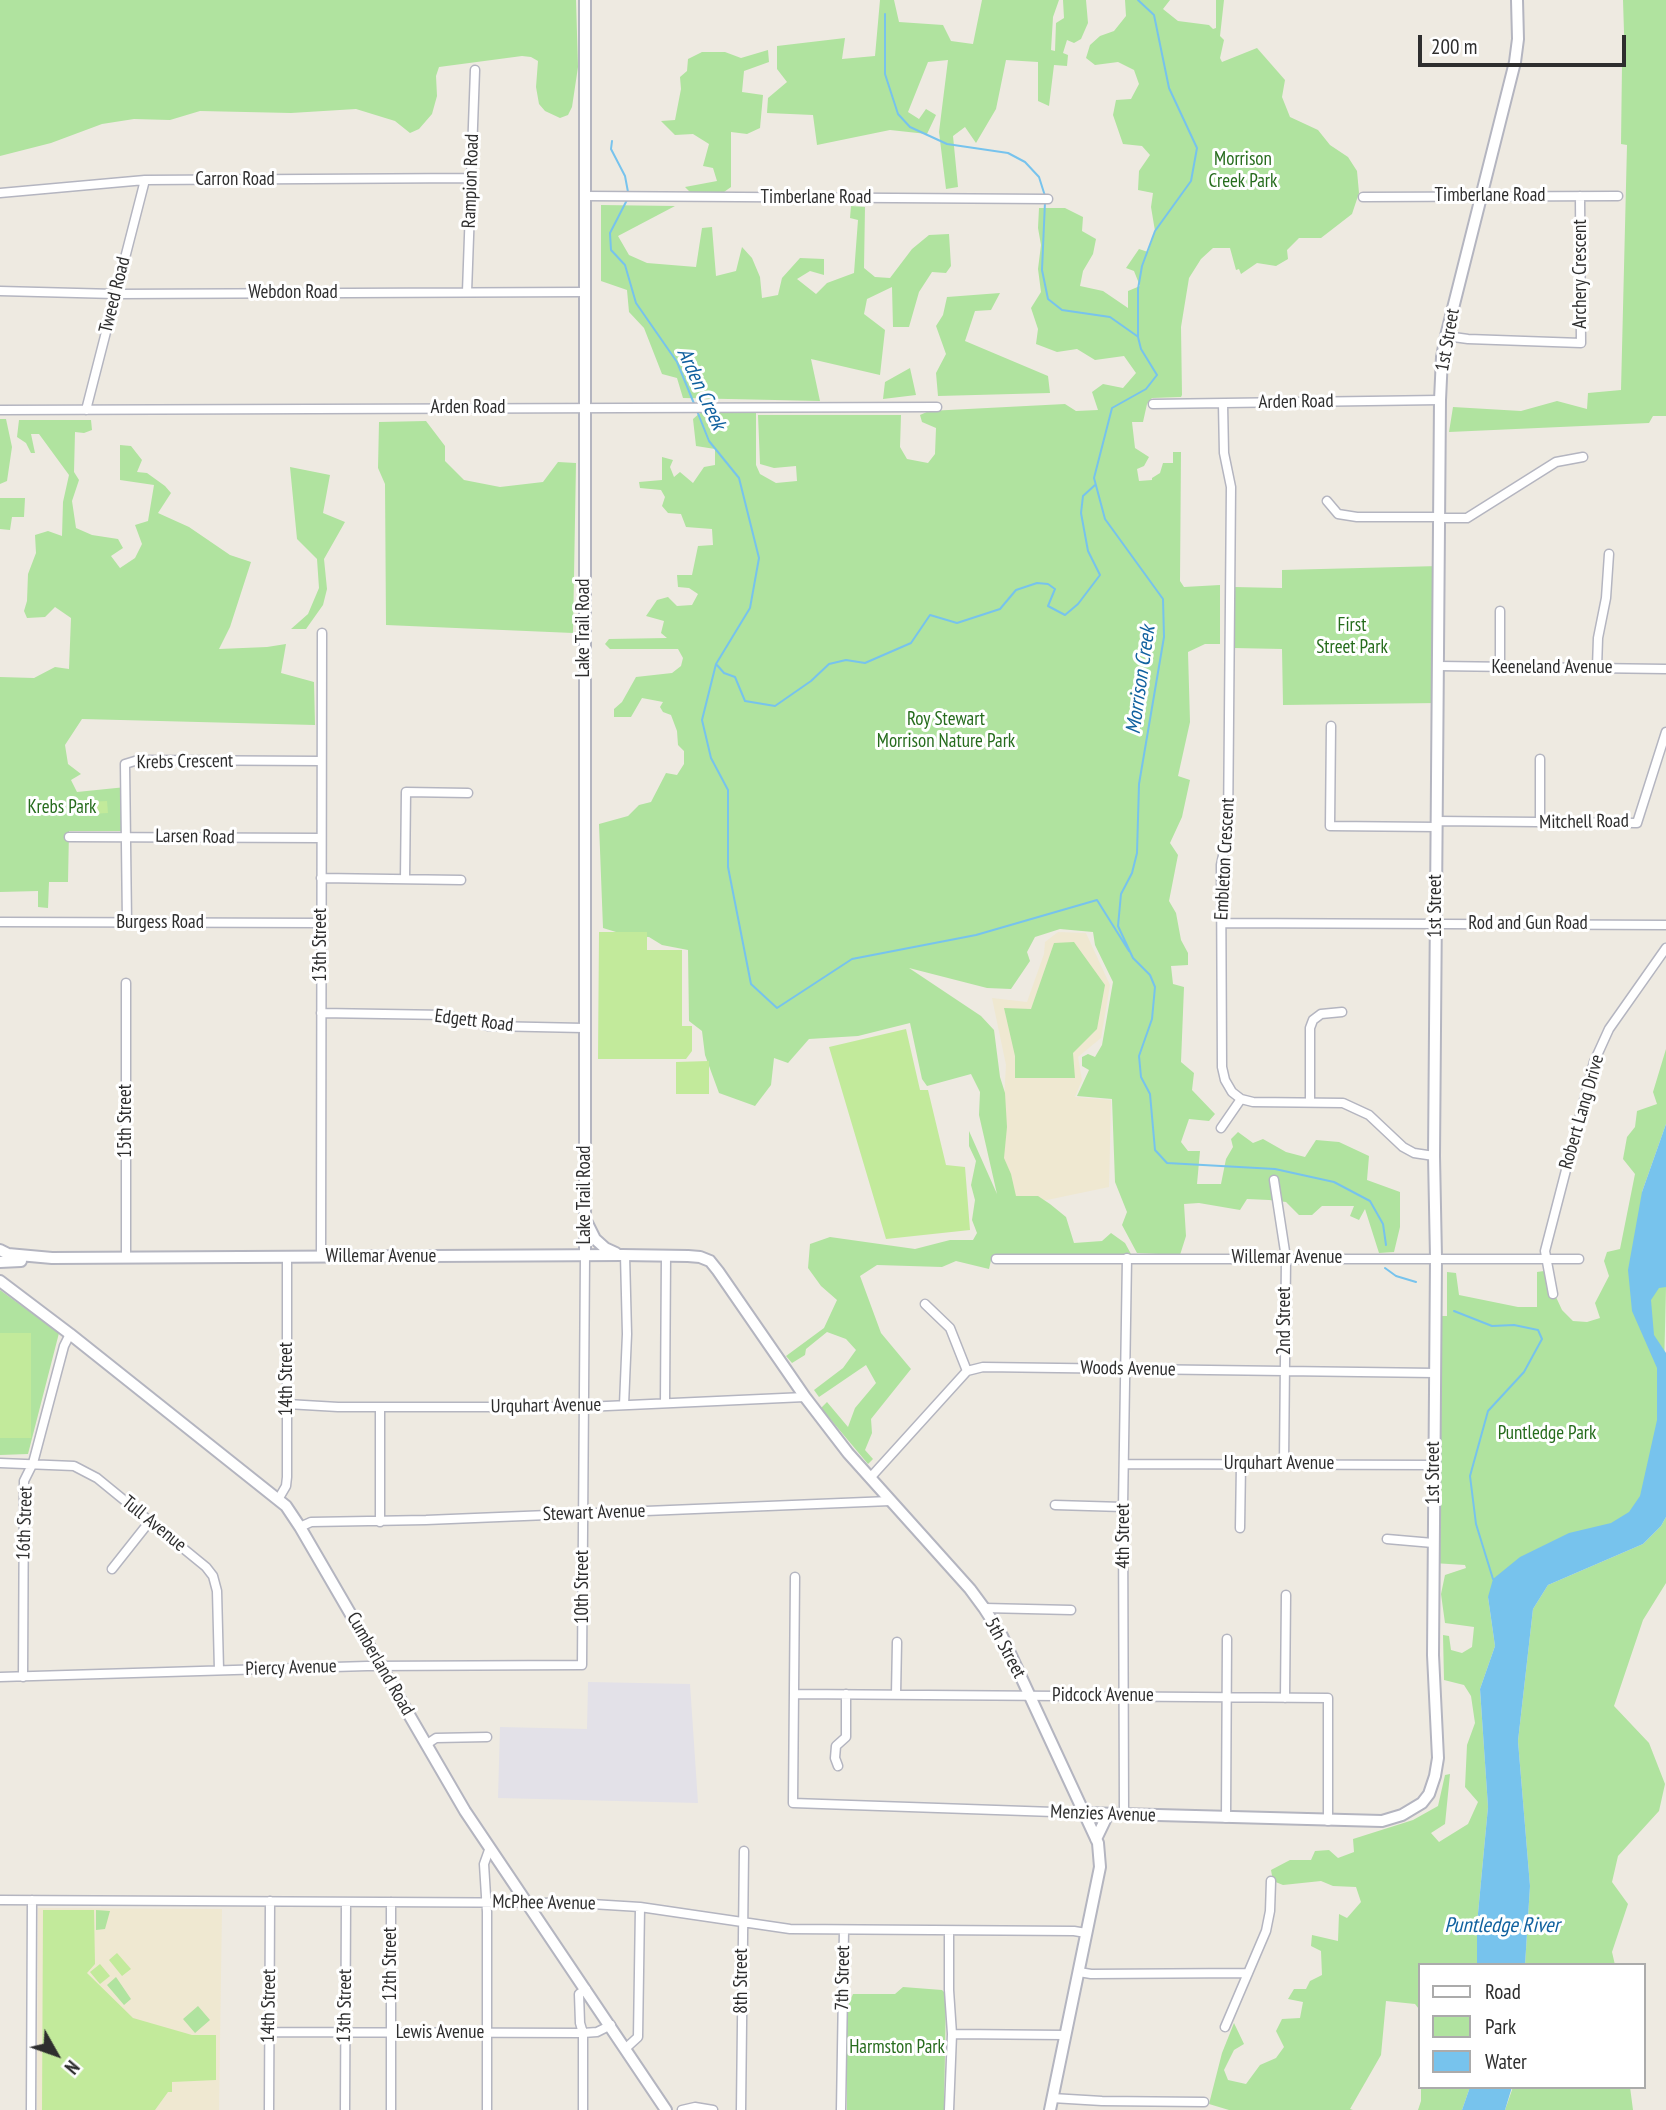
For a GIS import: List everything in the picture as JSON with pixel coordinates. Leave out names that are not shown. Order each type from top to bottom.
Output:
[{"type":"street","name":"Lake Trail Road","points":[[585,0],[585,1256]]},
{"type":"street","name":"1st Street","points":[[1411,1811],[1429,1794],[1438,1758],[1433,1685],[1436,1258],[1434,1156],[1442,356],[1515,62],[1518,39],[1517,0]]},
{"type":"street","name":"Rampion Road","points":[[467,292],[475,70]]},
{"type":"street","name":"Carron Road","points":[[0,192],[145,180],[471,178]]},
{"type":"street","name":"Tweed Road","points":[[86,410],[145,180]]},
{"type":"street","name":"Timberlane Road","points":[[585,196],[1048,199]]},
{"type":"street","name":"Archery Crescent","points":[[1446,336],[1581,343],[1580,196]]},
{"type":"street","name":"Timberlane Road","points":[[1363,197],[1618,196]]},
{"type":"street","name":"Webdon Road","points":[[0,291],[115,294],[585,292]]},
{"type":"street","name":"Arden Road","points":[[1153,404],[1440,400]]},
{"type":"street","name":"Embleton Crescent","points":[[1223,404],[1224,453],[1231,486],[1228,832],[1222,865],[1222,1067],[1232,1092],[1241,1099]]},
{"type":"street","name":"Arden Road","points":[[0,410],[937,407]]},
{"type":"street","points":[[1327,501],[1338,514],[1357,517],[1467,518],[1556,462],[1583,457]]},
{"type":"street","points":[[1597,668],[1598,638],[1606,598],[1609,554]]},
{"type":"street","points":[[1500,611],[1500,668]]},
{"type":"street","name":"13th Street","points":[[321,1257],[322,633]]},
{"type":"street","name":"Keeneland Avenue","points":[[1438,666],[1666,669]]},
{"type":"street","name":"Mitchell Road","points":[[1331,726],[1330,826],[1637,823],[1666,733]]},
{"type":"street","points":[[1539,823],[1540,759]]},
{"type":"street","name":"Krebs Crescent","points":[[127,923],[125,764],[138,760],[321,761]]},
{"type":"street","points":[[405,879],[405,792],[468,793]]},
{"type":"street","name":"Larsen Road","points":[[69,837],[321,838]]},
{"type":"street","points":[[321,878],[461,880]]},
{"type":"street","name":"Burgess Road","points":[[0,922],[321,923]]},
{"type":"street","name":"Rod and Gun Road","points":[[1222,923],[1666,925]]},
{"type":"street","name":"Robert Lang Drive","points":[[1553,1294],[1545,1251],[1594,1062],[1609,1029],[1666,948]]},
{"type":"street","name":"15th Street","points":[[126,984],[126,1258]]},
{"type":"street","points":[[1310,1102],[1310,1028],[1313,1020],[1321,1014],[1342,1012]]},
{"type":"street","name":"Edgett Road","points":[[321,1013],[446,1015],[488,1026],[584,1028]]},
{"type":"street","points":[[1221,1128],[1241,1099],[1253,1102],[1343,1102],[1370,1115],[1403,1147],[1414,1153],[1434,1156]]},
{"type":"street","name":"2nd Street","points":[[1274,1181],[1286,1258],[1284,1463]]},
{"type":"street","points":[[585,1216],[595,1239],[605,1248],[623,1255],[627,1334],[624,1405]]},
{"type":"street","name":"Willemar Avenue","points":[[0,1250],[8,1254],[52,1258],[666,1255],[700,1256],[709,1261]]},
{"type":"street","points":[[665,1403],[666,1255]]},
{"type":"street","name":"10th Street","points":[[582,1665],[585,1256]]},
{"type":"street","name":"Willemar Avenue","points":[[0,1262],[52,1258]]},
{"type":"street","name":"14th Street","points":[[279,1498],[286,1486],[287,1477],[287,1258]]},
{"type":"street","name":"4th Street","points":[[1124,1815],[1123,1507],[1127,1258]]},
{"type":"street","name":"Willemar Avenue","points":[[996,1259],[1579,1259]]},
{"type":"street","name":"5th Street","points":[[709,1261],[718,1270],[805,1397],[870,1478],[984,1608],[1002,1636],[1096,1839],[1100,1852],[1100,1867],[1050,2110]]},
{"type":"street","name":"Cumberland Road","points":[[0,1272],[13,1291]]},
{"type":"street","name":"Cumberland Road","points":[[0,1282],[279,1498],[300,1527],[489,1850],[611,2025],[666,2110]]},
{"type":"street","points":[[870,1478],[967,1371],[950,1328],[925,1304]]},
{"type":"street","name":"16th Street","points":[[23,1677],[24,1481],[33,1463],[64,1346],[70,1334]]},
{"type":"street","name":"Woods Avenue","points":[[967,1371],[983,1367],[1435,1373]]},
{"type":"street","name":"Urquhart Avenue","points":[[287,1404],[584,1407],[805,1397]]},
{"type":"street","points":[[380,1407],[380,1522]]},
{"type":"street","name":"Tull Avenue","points":[[0,1462],[74,1466],[97,1478],[206,1567],[213,1576],[217,1591],[219,1670]]},
{"type":"street","name":"Urquhart Avenue","points":[[1124,1464],[1434,1465]]},
{"type":"street","points":[[1240,1528],[1241,1464]]},
{"type":"street","name":"Stewart Avenue","points":[[300,1527],[311,1522],[380,1522],[890,1501]]},
{"type":"street","points":[[1055,1505],[1123,1507]]},
{"type":"street","points":[[112,1569],[150,1521]]},
{"type":"street","points":[[1387,1539],[1433,1543]]},
{"type":"street","points":[[794,1694],[795,1577]]},
{"type":"street","points":[[1286,1595],[1286,1698]]},
{"type":"street","points":[[984,1608],[1071,1610]]},
{"type":"street","points":[[1226,1818],[1227,1639]]},
{"type":"street","points":[[896,1695],[897,1642]]},
{"type":"street","name":"Piercy Avenue","points":[[0,1677],[219,1670],[582,1665]]},
{"type":"street","name":"Pidcock Avenue","points":[[794,1694],[1328,1698],[1328,1821]]},
{"type":"street","name":"Menzies Avenue","points":[[794,1694],[793,1803],[1328,1821],[1382,1821],[1411,1811]]},
{"type":"street","points":[[838,1766],[835,1746],[846,1737],[846,1694]]},
{"type":"street","points":[[426,1744],[436,1738],[487,1737]]},
{"type":"street","points":[[1096,1839],[1108,1814]]},
{"type":"street","points":[[486,2110],[487,1912],[484,1864],[489,1850]]},
{"type":"street","name":"8th Street","points":[[740,2110],[744,1851]]},
{"type":"street","points":[[1226,2027],[1266,1931],[1271,1881]]},
{"type":"street","name":"McPhee Avenue","points":[[0,1900],[527,1902],[640,1907],[790,1929],[1086,1933]]},
{"type":"street","points":[[31,2110],[32,1900]]},
{"type":"street","name":"14th Street","points":[[269,2110],[270,1901]]},
{"type":"street","name":"13th Street","points":[[345,2110],[346,1902]]},
{"type":"street","name":"12th Street","points":[[391,1902],[391,2110]]},
{"type":"street","points":[[626,2048],[638,2037],[640,1907]]},
{"type":"street","name":"7th Street","points":[[841,2110],[844,1930]]},
{"type":"street","points":[[949,1931],[949,2110]]},
{"type":"street","points":[[1079,1972],[1248,1973]]},
{"type":"street","points":[[583,2110],[583,2033],[579,1994],[586,1989]]},
{"type":"street","name":"Lewis Avenue","points":[[269,2032],[583,2033],[597,2032],[611,2025]]},
{"type":"street","points":[[951,2034],[1065,2035]]},
{"type":"street","points":[[1052,2098],[1147,2106],[1204,2102]]},
{"type":"street","points":[[682,2110],[695,2107],[713,2110]]},
{"type":"shaded area","points":[[1058,932],[1086,933],[1110,985],[1101,1038],[1078,1057],[1082,1080],[1075,1097],[1111,1100],[1109,1187],[1047,1200],[998,1199],[1006,1065],[992,998],[1027,1002],[1044,954],[1045,942]]},
{"type":"shaded area","points":[[588,1682],[690,1684],[698,1803],[498,1798],[500,1727],[587,1729]]},
{"type":"shaded area","points":[[38,1908],[222,1909],[219,2110],[37,2110]]},
{"type":"green space","points":[[0,0],[576,0],[578,67],[572,107],[568,115],[560,118],[545,111],[539,104],[536,87],[538,61],[522,56],[439,67],[436,76],[437,96],[432,114],[419,129],[410,133],[395,121],[356,109],[291,113],[200,111],[170,120],[134,119],[102,124],[51,143],[0,156]]},
{"type":"green space","points":[[880,0],[894,0],[899,22],[943,25],[951,41],[973,44],[982,0],[1059,0],[1053,17],[1051,50],[1055,51],[1056,23],[1064,18],[1063,0],[1086,0],[1088,23],[1081,39],[1074,43],[1067,40],[1063,53],[1068,55],[1067,66],[1054,65],[1049,106],[1038,101],[1038,62],[1006,60],[996,109],[976,143],[965,127],[953,136],[958,187],[946,189],[939,132],[948,60],[928,62],[908,112],[919,119],[926,109],[936,115],[927,134],[890,130],[817,145],[813,115],[767,113],[768,98],[787,82],[777,69],[777,46],[845,38],[842,59],[875,56]]},
{"type":"green space","points":[[1125,0],[1170,0],[1163,9],[1178,21],[1209,25],[1213,29],[1216,28],[1216,0],[1224,0],[1220,36],[1224,40],[1220,58],[1222,62],[1257,48],[1285,80],[1282,97],[1290,117],[1318,130],[1330,145],[1348,157],[1357,171],[1359,193],[1352,214],[1321,238],[1299,238],[1287,250],[1288,259],[1276,266],[1257,263],[1241,274],[1239,269],[1236,270],[1230,248],[1213,248],[1201,259],[1189,278],[1181,327],[1182,395],[1152,398],[1147,404],[1143,422],[1132,422],[1135,448],[1149,457],[1144,466],[1137,469],[1139,481],[1152,480],[1160,473],[1163,463],[1173,463],[1173,452],[1181,452],[1180,581],[1184,587],[1220,585],[1220,644],[1205,644],[1188,652],[1190,722],[1178,776],[1190,780],[1182,817],[1170,843],[1178,855],[1169,901],[1176,913],[1181,940],[1188,953],[1188,965],[1171,966],[1173,984],[1184,987],[1181,1062],[1194,1073],[1192,1090],[1215,1114],[1209,1121],[1189,1119],[1181,1142],[1188,1151],[1200,1151],[1197,1184],[1221,1184],[1226,1159],[1233,1147],[1231,1139],[1238,1132],[1253,1143],[1263,1139],[1286,1152],[1305,1157],[1316,1140],[1339,1142],[1369,1156],[1367,1180],[1400,1192],[1400,1227],[1394,1252],[1379,1253],[1365,1209],[1359,1220],[1350,1216],[1354,1206],[1322,1206],[1312,1215],[1299,1215],[1286,1202],[1269,1200],[1247,1199],[1240,1210],[1199,1203],[1184,1204],[1186,1236],[1180,1255],[1137,1253],[1122,1225],[1127,1212],[1115,1182],[1112,1099],[1077,1096],[1089,1070],[1082,1066],[1082,1057],[1088,1054],[1095,1057],[1102,1045],[1113,982],[1095,945],[1093,932],[1060,929],[1035,937],[1027,952],[1030,961],[1011,989],[987,988],[909,968],[981,1016],[994,1030],[1000,1077],[1005,1093],[1007,1127],[1004,1158],[1016,1196],[1038,1196],[1050,1204],[1066,1217],[1074,1243],[1102,1241],[1111,1233],[1125,1243],[1131,1254],[992,1256],[989,1269],[956,1261],[942,1267],[877,1265],[860,1276],[881,1333],[911,1369],[871,1419],[872,1433],[865,1450],[873,1459],[868,1464],[821,1408],[827,1402],[848,1427],[855,1408],[876,1383],[866,1365],[819,1397],[814,1390],[843,1368],[856,1350],[846,1339],[827,1332],[806,1349],[805,1355],[792,1363],[786,1356],[824,1328],[837,1300],[821,1286],[808,1268],[810,1244],[830,1237],[915,1249],[950,1240],[973,1240],[977,1233],[972,1220],[975,1200],[971,1185],[976,1161],[969,1146],[969,1131],[997,1194],[979,1115],[980,1092],[971,1074],[927,1086],[922,1079],[910,1023],[858,1036],[809,1039],[788,1063],[774,1058],[771,1085],[755,1106],[719,1093],[705,1055],[702,1031],[689,1021],[688,950],[662,945],[649,937],[629,936],[603,928],[599,824],[628,816],[639,805],[651,802],[666,773],[677,775],[684,764],[684,751],[678,745],[677,731],[671,715],[663,712],[660,707],[663,702],[642,698],[631,717],[614,717],[614,709],[622,702],[636,677],[672,673],[681,666],[683,658],[678,649],[610,649],[605,644],[609,639],[667,638],[661,633],[664,621],[646,616],[657,600],[668,597],[677,606],[692,605],[698,594],[689,588],[678,587],[677,575],[692,575],[698,546],[713,545],[712,529],[686,527],[681,514],[668,513],[662,506],[665,497],[661,490],[640,488],[639,482],[662,480],[662,457],[673,460],[670,467],[674,477],[680,472],[693,483],[704,467],[715,465],[715,449],[696,446],[693,419],[701,412],[756,412],[756,465],[760,474],[776,483],[797,481],[796,466],[774,468],[760,464],[758,415],[901,415],[900,447],[907,459],[928,463],[935,454],[936,428],[922,422],[920,415],[929,411],[1065,404],[1076,411],[1098,410],[1092,392],[1103,384],[1123,388],[1136,373],[1124,356],[1095,360],[1077,349],[1057,352],[1036,344],[1038,329],[1031,308],[1041,292],[1038,269],[1041,245],[1039,208],[1065,208],[1083,217],[1082,231],[1096,239],[1080,286],[1103,291],[1128,308],[1128,291],[1140,286],[1134,271],[1126,268],[1139,249],[1148,252],[1155,231],[1151,207],[1153,193],[1138,190],[1139,171],[1150,155],[1142,146],[1123,144],[1113,115],[1116,100],[1131,99],[1139,84],[1134,70],[1118,62],[1095,65],[1086,58],[1090,45],[1100,36],[1114,31],[1126,16]]},
{"type":"green space","points":[[1623,0],[1666,0],[1666,416],[1653,416],[1649,423],[1449,432],[1453,407],[1521,411],[1557,401],[1587,409],[1588,393],[1621,390],[1627,145],[1621,144],[1622,65],[1625,64]]},
{"type":"green space","points":[[768,50],[769,62],[744,71],[742,92],[763,95],[760,128],[747,134],[731,132],[731,187],[724,192],[691,193],[685,187],[717,181],[713,168],[703,166],[709,144],[693,134],[675,135],[661,121],[675,120],[681,89],[680,77],[687,71],[688,59],[702,52],[725,52],[741,58]]},
{"type":"green space","points":[[601,205],[675,206],[618,236],[629,255],[647,263],[696,267],[702,228],[712,227],[716,276],[736,271],[742,247],[752,258],[760,277],[762,298],[778,295],[782,278],[800,258],[824,259],[824,275],[810,271],[797,279],[816,294],[827,283],[854,273],[858,220],[850,218],[851,206],[865,207],[864,268],[875,277],[890,278],[912,249],[929,235],[949,234],[951,266],[946,273],[932,272],[919,292],[909,327],[893,327],[892,287],[867,299],[864,314],[885,330],[880,375],[811,359],[820,401],[683,398],[677,378],[662,374],[644,328],[629,312],[627,290],[601,281]]},
{"type":"green space","points":[[1000,293],[991,310],[975,311],[965,341],[1048,376],[1050,393],[938,396],[936,373],[946,354],[936,326],[943,315],[947,297]]},
{"type":"green space","points":[[910,368],[916,395],[883,399],[885,382]]},
{"type":"green space","points":[[0,419],[6,419],[12,447],[7,481],[0,484]]},
{"type":"green space","name":"Krebs Park","points":[[19,420],[91,420],[92,430],[75,432],[74,472],[79,480],[72,501],[76,528],[92,535],[118,539],[123,548],[111,556],[120,568],[135,558],[142,544],[135,525],[148,521],[154,485],[120,480],[120,445],[131,446],[142,460],[137,472],[147,473],[171,493],[158,513],[189,527],[230,555],[251,562],[230,627],[219,649],[286,644],[281,673],[314,682],[315,725],[82,719],[65,745],[68,764],[81,774],[71,780],[77,792],[126,787],[123,831],[69,831],[68,882],[49,882],[48,908],[38,907],[38,891],[0,892],[0,677],[34,678],[55,667],[69,669],[71,618],[55,607],[45,617],[27,618],[24,611],[28,574],[36,553],[35,535],[48,531],[62,536],[63,502],[69,475],[39,434],[31,434],[35,453],[31,453],[26,443],[17,437]]},
{"type":"green space","points":[[426,421],[445,446],[445,461],[464,480],[500,487],[543,482],[558,462],[576,463],[573,633],[386,625],[385,484],[378,468],[379,422]]},
{"type":"green space","points":[[290,467],[330,475],[323,513],[345,522],[324,559],[327,589],[323,605],[306,629],[291,629],[308,614],[319,588],[317,559],[297,539]]},
{"type":"green space","points":[[0,498],[25,498],[24,517],[12,517],[10,530],[0,529]]},
{"type":"green space","name":"First Street Park","points":[[1439,566],[1438,703],[1283,705],[1282,649],[1234,648],[1234,587],[1282,588],[1282,570]]},
{"type":"green space","points":[[107,801],[108,813],[89,814],[89,802]]},
{"type":"green space","points":[[599,932],[647,932],[647,950],[682,950],[682,1026],[692,1026],[692,1051],[686,1059],[598,1059]]},
{"type":"green space","points":[[1074,942],[1105,985],[1097,1029],[1073,1053],[1075,1078],[1015,1078],[1015,1056],[1004,1008],[1031,1009],[1054,943]]},
{"type":"green space","points":[[906,1029],[920,1090],[928,1090],[946,1165],[965,1167],[970,1230],[886,1239],[829,1047]]},
{"type":"green space","name":"Puntledge Park","points":[[1666,1049],[1666,1124],[1642,1192],[1666,1287],[1663,1412],[1639,1512],[1488,1597],[1495,1646],[1480,1689],[1488,1807],[1477,1924],[1477,1963],[1418,1963],[1418,2008],[1415,2004],[1386,2001],[1381,2055],[1350,2109],[1353,2110],[1229,2110],[1209,2104],[1222,2053],[1234,2023],[1244,2044],[1234,2050],[1224,2070],[1228,2080],[1246,2084],[1260,2065],[1276,2058],[1284,2047],[1276,2031],[1282,2019],[1300,2018],[1303,2002],[1288,1999],[1294,1989],[1306,1989],[1310,1981],[1322,1975],[1321,1951],[1311,1946],[1312,1935],[1338,1941],[1339,1914],[1347,1918],[1361,1902],[1356,1887],[1333,1886],[1321,1881],[1283,1885],[1273,1881],[1271,1870],[1290,1860],[1311,1860],[1315,1851],[1329,1850],[1338,1858],[1354,1852],[1353,1839],[1413,1820],[1438,1806],[1445,1775],[1450,1774],[1445,1824],[1431,1833],[1439,1842],[1468,1824],[1478,1802],[1465,1787],[1467,1745],[1475,1723],[1471,1696],[1464,1685],[1444,1680],[1443,1635],[1449,1636],[1451,1650],[1462,1653],[1472,1647],[1474,1627],[1445,1623],[1441,1594],[1445,1575],[1466,1568],[1465,1565],[1433,1563],[1435,1316],[1447,1316],[1447,1272],[1456,1273],[1459,1295],[1518,1307],[1537,1307],[1537,1272],[1544,1271],[1562,1310],[1573,1321],[1587,1322],[1600,1318],[1595,1303],[1609,1276],[1604,1261],[1607,1252],[1620,1249],[1635,1174],[1623,1159],[1627,1137],[1635,1127],[1637,1111],[1657,1104],[1653,1092]]},
{"type":"green space","points":[[709,1061],[709,1094],[676,1094],[676,1062]]},
{"type":"green space","points":[[0,1290],[59,1333],[28,1454],[0,1455]]},
{"type":"green space","points":[[0,1333],[31,1333],[31,1438],[0,1438]]},
{"type":"green space","points":[[1666,1517],[1666,1583],[1643,1620],[1614,1706],[1649,1743],[1665,1784],[1659,1811],[1618,1856],[1612,1882],[1628,1904],[1612,1952],[1615,1963],[1525,1963],[1530,1886],[1518,1741],[1533,1609],[1548,1585],[1643,1544]]},
{"type":"green space","points":[[43,1910],[94,1910],[95,1964],[87,1973],[133,2018],[192,2035],[216,2035],[216,2080],[172,2082],[172,2092],[168,2092],[155,2110],[42,2110]]},
{"type":"green space","points":[[96,1910],[110,1911],[105,1929],[96,1930]]},
{"type":"green space","points":[[117,1953],[131,1969],[122,1976],[109,1960]]},
{"type":"green space","points":[[100,1964],[110,1976],[100,1984],[90,1972]]},
{"type":"green space","points":[[116,1977],[131,1999],[124,2005],[107,1985]]},
{"type":"green space","name":"Harmston Park","points":[[903,1987],[942,1990],[946,1994],[944,2110],[847,2110],[847,2008],[853,1994],[895,1994]]},
{"type":"green space","points":[[198,2006],[210,2020],[195,2033],[183,2019]]},
{"type":"green space","points":[[1421,2089],[1469,2089],[1462,2110],[1418,2110]]},
{"type":"green space","points":[[1512,2089],[1630,2089],[1633,2110],[1505,2110]]},
{"type":"water","name":"Puntledge River","points":[[1666,1124],[1666,1287],[1659,1288],[1651,1300],[1654,1335],[1666,1353],[1666,1517],[1643,1544],[1548,1585],[1533,1609],[1518,1741],[1530,1886],[1525,1963],[1477,1963],[1477,1924],[1488,1807],[1480,1689],[1495,1646],[1488,1597],[1493,1579],[1520,1557],[1569,1533],[1611,1523],[1629,1512],[1640,1496],[1657,1420],[1657,1368],[1632,1311],[1628,1270],[1642,1192]]},
{"type":"water","points":[[1469,2089],[1511,2089],[1505,2110],[1462,2110]]},
{"type":"waterway","name":"Morrison Creek","points":[[1138,0],[1154,15],[1169,88],[1197,148],[1191,181],[1155,231],[1142,266],[1138,289],[1138,337],[1141,349],[1157,375],[1146,389],[1112,408],[1094,478],[1105,519],[1163,599],[1164,637],[1139,784],[1137,853],[1132,873],[1121,894],[1118,926],[1133,958],[1150,975],[1155,987],[1152,1019],[1139,1056],[1141,1077],[1150,1094],[1155,1150],[1167,1163],[1275,1169],[1334,1182],[1370,1201],[1383,1224],[1386,1245]]},
{"type":"waterway","points":[[885,14],[885,74],[898,114],[910,127],[947,144],[1008,153],[1025,162],[1039,177],[1045,196]]},
{"type":"waterway","name":"Arden Creek","points":[[612,141],[611,149],[625,176],[628,192]]},
{"type":"waterway","name":"Arden Creek","points":[[628,198],[610,233],[611,250],[625,265],[636,303],[677,362],[695,406]]},
{"type":"waterway","points":[[1045,202],[1042,270],[1048,299],[1062,310],[1110,317],[1137,336]]},
{"type":"waterway","name":"Arden Creek","points":[[697,411],[709,441],[739,478],[759,558],[750,608],[716,664],[702,720],[711,758],[728,790],[728,867],[751,984],[777,1008],[852,959],[976,935],[1097,900],[1129,951]]},
{"type":"waterway","points":[[717,665],[724,673],[735,677],[745,701],[775,706],[811,681],[829,664],[846,660],[865,663],[911,643],[930,615],[957,623],[1000,609],[1016,590],[1037,583],[1048,584],[1055,589],[1048,606],[1065,615],[1078,604],[1100,575],[1088,551],[1081,513],[1083,496],[1095,485]]},
{"type":"waterway","name":"Morrison Creek","points":[[1385,1268],[1396,1276],[1416,1282]]},
{"type":"waterway","name":"Morrison Creek","points":[[1454,1311],[1492,1326],[1514,1325],[1538,1330],[1542,1339],[1524,1372],[1488,1411],[1470,1476],[1476,1524],[1493,1579]]},
{"type":"park label","name":"Morrison Creek Park","points":[[1243,171]]},
{"type":"park label","name":"Roy Stewart Morrison Nature Park","points":[[946,731]]}]
